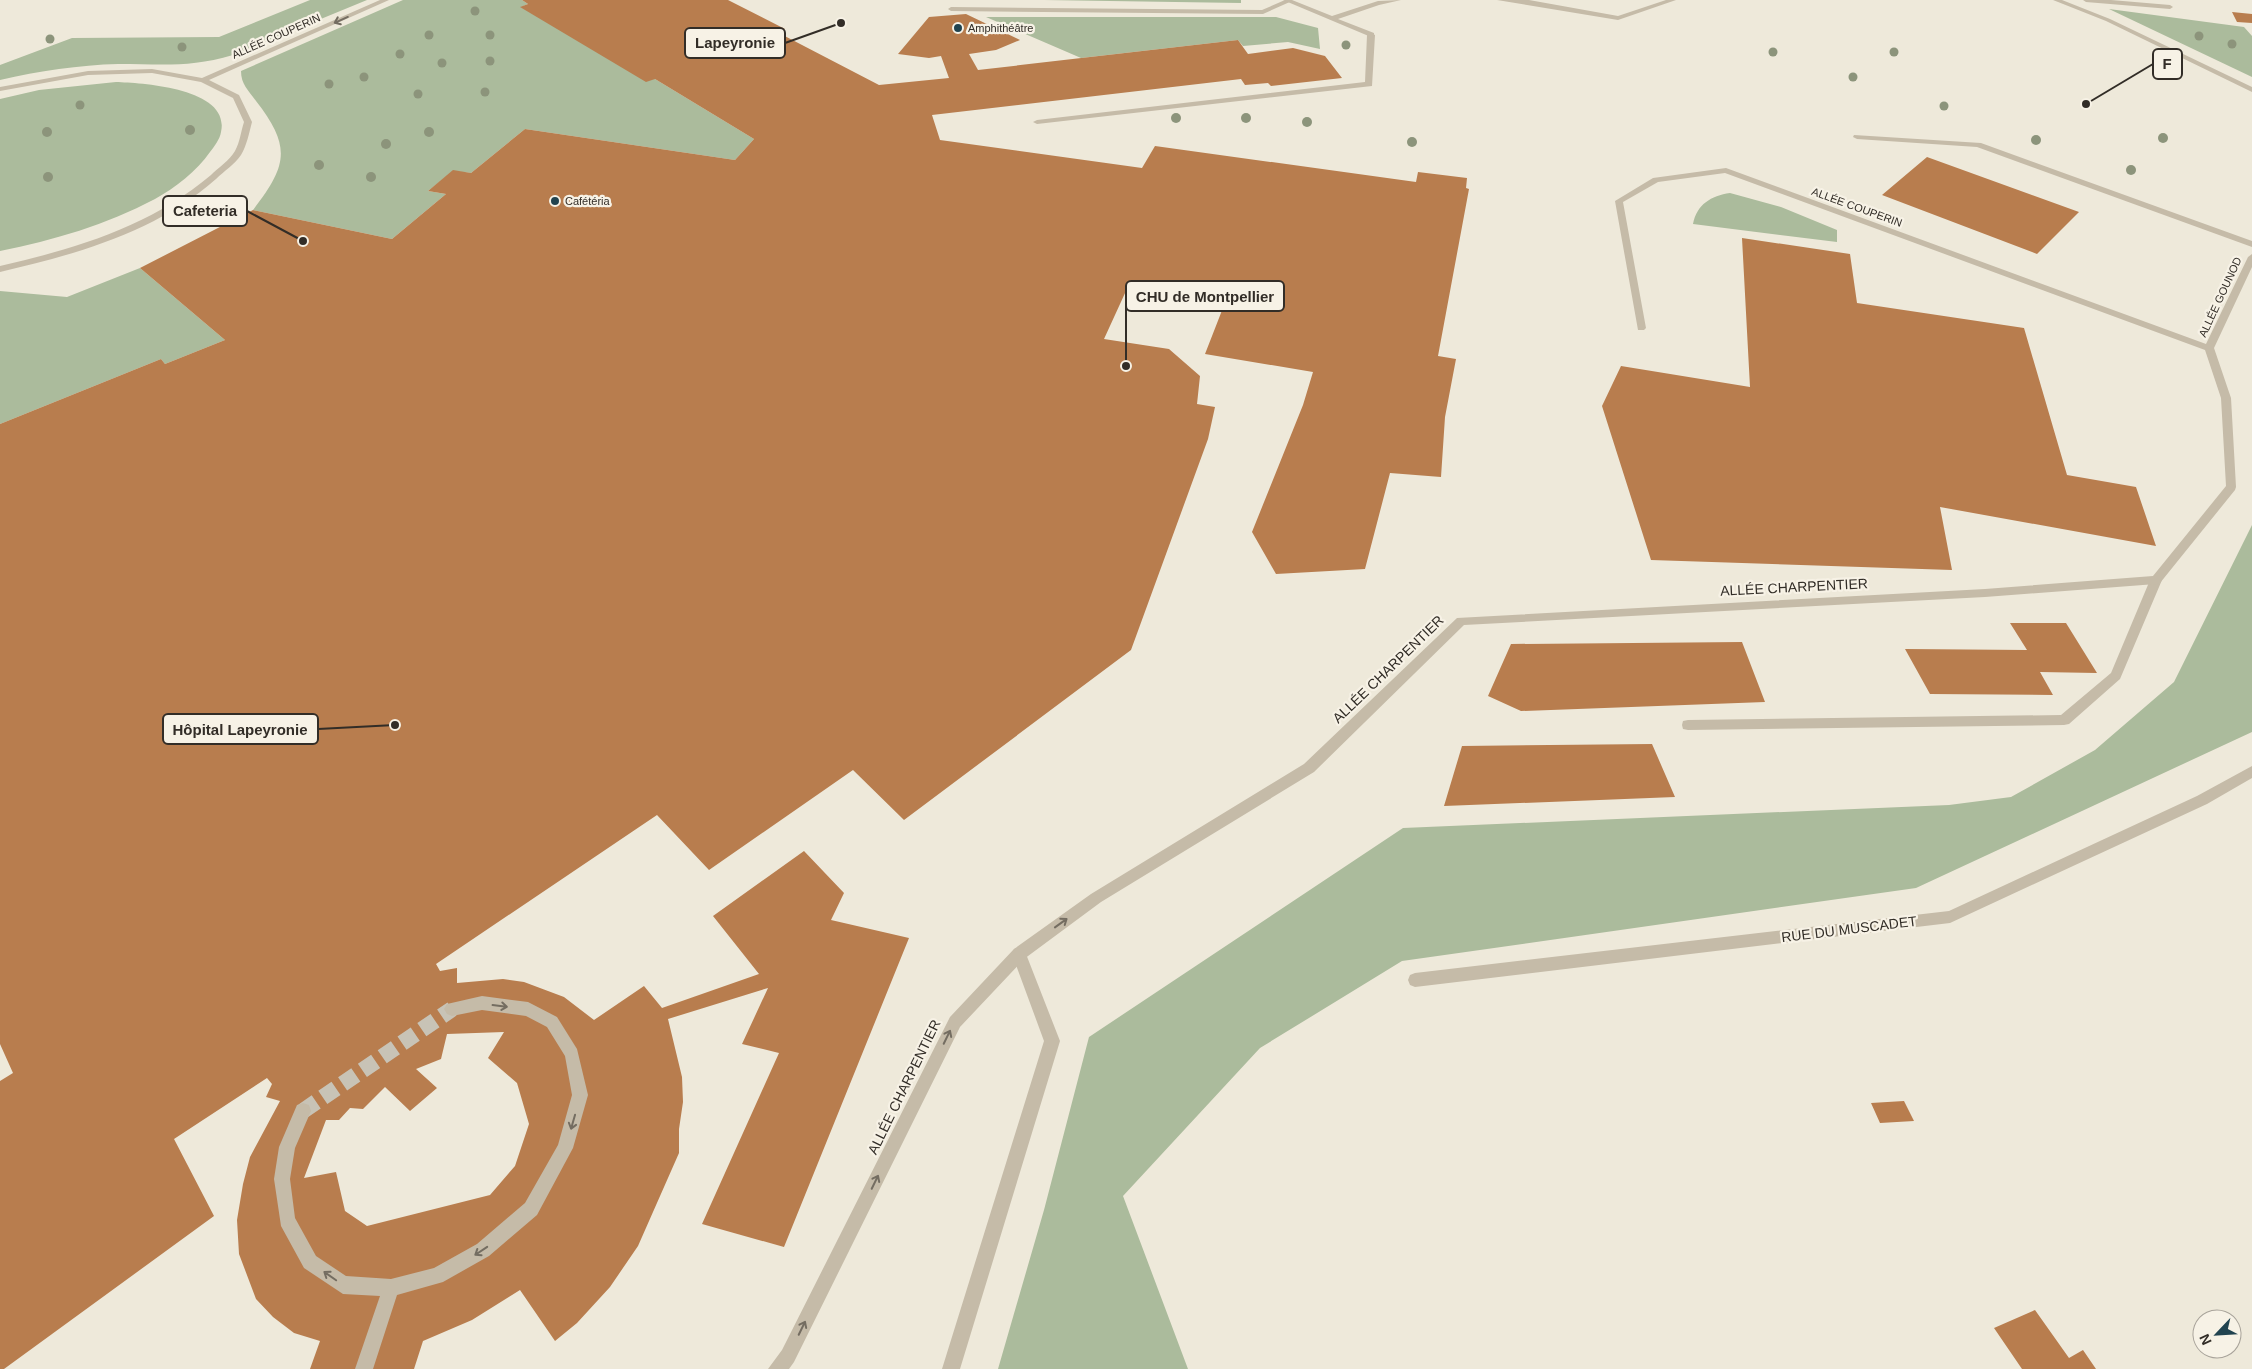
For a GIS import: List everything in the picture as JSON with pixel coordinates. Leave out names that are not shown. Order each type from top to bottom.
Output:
[{"type":"street","name":"ALLÉE COUPERIN","points":[[203,80],[386,0]]},
{"type":"street","points":[[950,9],[1263,12],[1288,0],[1371,35],[1369,84],[1037,122]]},
{"type":"street","points":[[1331,19],[1378,3],[1398,0]]},
{"type":"street","points":[[1500,0],[1523,1],[1618,18],[1674,0]]},
{"type":"street","points":[[2056,0],[2108,20],[2252,90]]},
{"type":"street","points":[[2086,0],[2170,7]]},
{"type":"street","points":[[0,89],[88,73],[152,71],[203,80],[236,97],[248,122],[239,152],[205,186],[149,220],[114,235],[36,261],[0,269]]},
{"type":"street","points":[[1856,137],[1978,145],[2252,244]]},
{"type":"street","name":"ALLÉE COUPERIN","points":[[1642,328],[1619,201],[1656,180],[1726,170],[2209,348]]},
{"type":"street","name":"ALLÉE GOUNOD","points":[[2209,348],[2252,257]]},
{"type":"street","points":[[1688,725],[2064,720],[2116,676],[2156,580],[2232,487],[2226,398],[2209,348]]},
{"type":"street","name":"ALLÉE CHARPENTIER","points":[[777,1369],[788,1356],[955,1022],[1019,954],[1096,898],[1309,768],[1461,621],[1985,593],[2156,580]]},
{"type":"street","name":"RUE DU MUSCADET","points":[[1415,980],[1950,917],[2202,800],[2252,771]]},
{"type":"street","points":[[951,1369],[1052,1041],[1019,954]]},
{"type":"street","points":[[303,1111],[288,1147],[282,1180],[287,1220],[310,1262],[343,1285],[391,1288],[437,1276],[483,1250],[531,1209],[565,1148],[580,1095],[572,1054],[552,1022],[528,1009],[482,1003],[452,1009]]},
{"type":"street","points":[[364,1369],[391,1288]]},
{"type":"green space","points":[[310,0],[367,0],[233,55],[217,59],[189,64],[118,64],[74,67],[0,80],[0,65],[72,38],[219,37]]},
{"type":"green space","points":[[403,0],[522,0],[528,4],[521,7],[655,79],[754,139],[735,160],[525,129],[471,173],[453,171],[428,191],[446,194],[392,239],[253,210],[273,181],[281,156],[280,144],[276,131],[268,117],[244,83],[241,71]]},
{"type":"green space","points":[[1044,0],[1241,0],[1241,3]]},
{"type":"green space","points":[[2109,9],[2244,27],[2252,36],[2252,77]]},
{"type":"green space","points":[[986,17],[1276,17],[1318,28],[1320,49],[1288,42],[1243,46],[1238,40],[1081,58]]},
{"type":"green space","points":[[116,82],[163,87],[199,97],[212,106],[220,117],[221,132],[217,143],[192,172],[170,190],[155,199],[118,217],[79,231],[0,251],[0,99],[39,90]]},
{"type":"green space","points":[[1730,193],[1781,207],[1837,230],[1837,242],[1693,224],[1701,206],[1717,196]]},
{"type":"green space","points":[[140,268],[225,340],[165,364],[161,359],[0,424],[0,291],[67,297]]},
{"type":"green space","points":[[2252,525],[2252,732],[1916,888],[1402,961],[1260,1048],[1123,1196],[1188,1369],[998,1369],[1044,1210],[1089,1037],[1403,828],[1949,805],[2011,797],[2095,750],[2174,682]]},
{"type":"building","points":[[522,0],[728,0],[785,29],[777,32],[879,85],[949,78],[941,56],[929,58],[898,54],[929,17],[966,14],[1020,40],[996,50],[969,54],[978,70],[1238,40],[1248,54],[1293,48],[1325,56],[1342,78],[1271,86],[1268,83],[1245,85],[1241,79],[932,115],[940,140],[1142,168],[1155,146],[1416,182],[1418,172],[1467,178],[1466,188],[1469,189],[1438,356],[1456,359],[1445,417],[1441,477],[1390,473],[1365,569],[1276,574],[1252,532],[1303,405],[1313,372],[1205,354],[1228,295],[1131,280],[1104,339],[1169,349],[1200,376],[1197,404],[1215,407],[1208,439],[1131,650],[904,820],[853,770],[709,870],[657,815],[436,964],[440,971],[457,968],[457,983],[503,979],[524,982],[564,997],[594,1020],[644,986],[662,1008],[759,974],[713,916],[804,851],[844,893],[831,920],[909,938],[784,1247],[702,1224],[779,1053],[742,1044],[768,988],[668,1019],[682,1077],[683,1102],[679,1129],[679,1153],[638,1246],[610,1287],[577,1323],[555,1341],[520,1290],[472,1320],[423,1341],[414,1369],[310,1369],[320,1341],[294,1333],[273,1317],[256,1299],[239,1254],[237,1220],[250,1157],[280,1101],[266,1097],[272,1084],[267,1078],[174,1139],[214,1216],[4,1369],[0,1369],[0,1081],[13,1073],[0,1044],[0,424],[161,359],[165,364],[225,340],[140,268],[253,210],[392,239],[446,194],[428,191],[453,170],[471,173],[525,129],[735,160],[754,139],[655,79],[646,82],[520,7],[528,4]],"holes":[[[504,1032],[488,1058],[517,1083],[529,1124],[515,1166],[490,1195],[367,1226],[345,1211],[336,1172],[304,1178],[326,1120],[339,1120],[350,1108],[363,1109],[385,1087],[410,1111],[437,1088],[416,1069],[441,1059],[447,1034]]]},
{"type":"building","points":[[2232,12],[2252,14],[2252,23],[2237,22]]},
{"type":"building","points":[[1927,157],[2079,212],[2037,254],[1882,195]]},
{"type":"building","points":[[1742,238],[1850,254],[1857,303],[2024,328],[2067,475],[2136,487],[2156,546],[1940,507],[1952,570],[1651,560],[1602,406],[1621,366],[1750,387]]},
{"type":"building","points":[[2010,623],[2066,623],[2097,673],[2040,672],[2053,695],[1930,694],[1905,649],[2027,650]]},
{"type":"building","points":[[1742,642],[1765,702],[1521,711],[1488,696],[1511,644]]},
{"type":"building","points":[[1652,744],[1675,797],[1444,806],[1462,746]]},
{"type":"building","points":[[1904,1101],[1914,1121],[1880,1123],[1871,1103]]},
{"type":"building","points":[[2035,1310],[2069,1358],[2083,1350],[2096,1369],[2022,1369],[1994,1328]]},
{"type":"tunnel","points":[[303,1111],[452,1009]]},
{"type":"place","name":"Lapeyronie","points":[[841,23]]},
{"type":"place","name":"Amphithéâtre","points":[[958,28]]},
{"type":"place","name":"F","points":[[2086,104]]},
{"type":"place","name":"Cafétéria","points":[[555,201]]},
{"type":"place","name":"Cafeteria","points":[[303,241]]},
{"type":"place","name":"CHU de Montpellier","points":[[1126,366]]},
{"type":"place","name":"Hôpital Lapeyronie","points":[[395,725]]}]
